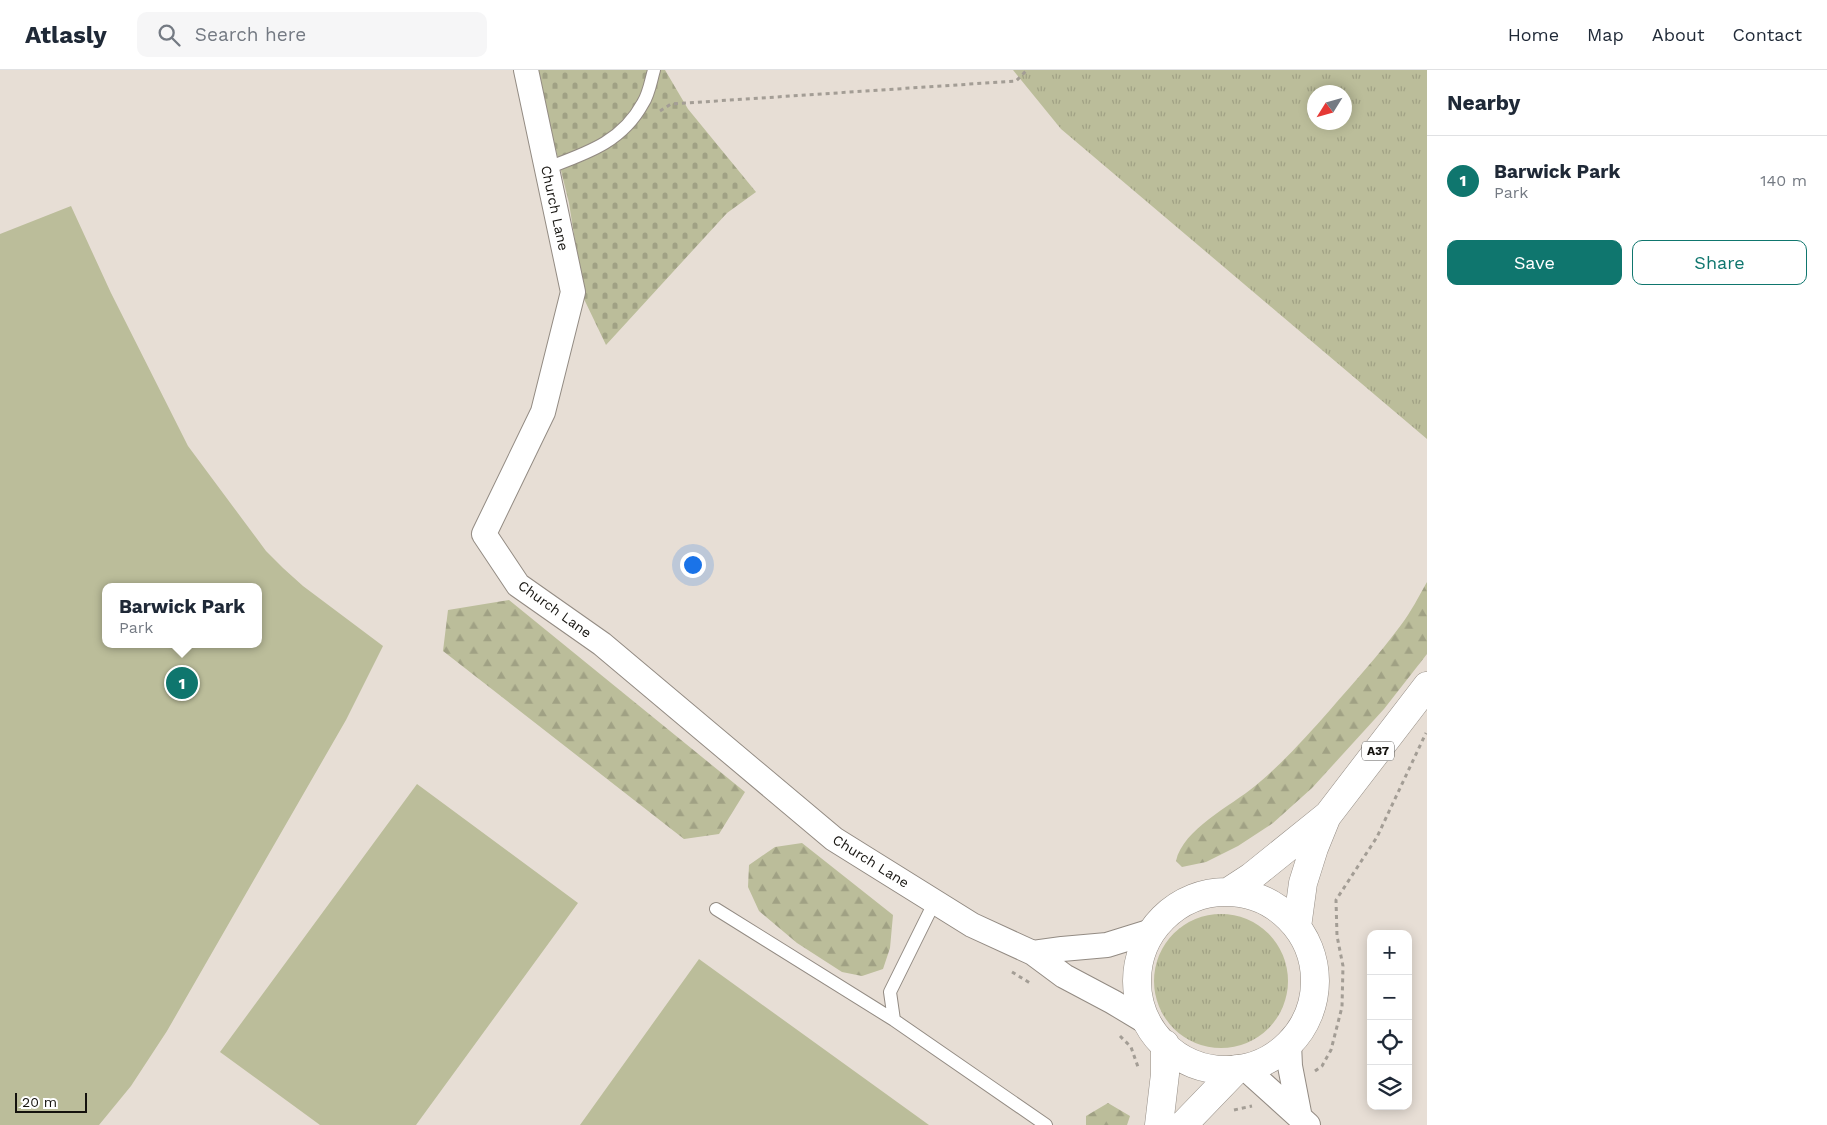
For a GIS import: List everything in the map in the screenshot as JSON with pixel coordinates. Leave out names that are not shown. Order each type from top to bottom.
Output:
[{"type":"highway","name":"A37","points":[[1228,892],[1250,877],[1328,815],[1427,686]]},
{"type":"highway","name":"A37","points":[[1297,927],[1303,883],[1314,848],[1328,815]]},
{"type":"highway","points":[[1156,1034],[1177,1054],[1191,1062],[1221,1070],[1241,1068],[1268,1059],[1289,1044],[1302,1027],[1311,1008],[1315,988],[1314,966],[1308,946],[1297,927],[1267,901],[1248,894],[1228,892],[1206,894],[1185,902],[1167,914],[1152,931],[1143,948],[1138,967],[1138,986],[1141,1006],[1156,1034],[1165,1074],[1159,1125]]},
{"type":"highway","points":[[1190,1117],[1241,1068]]},
{"type":"street","name":"Church Lane","points":[[526,70],[573,292],[542,412],[484,534],[518,585],[602,644],[834,839],[972,925],[1032,954],[1064,976],[1113,1002],[1156,1034]]},
{"type":"street","points":[[1032,954],[1107,945],[1152,931]]},
{"type":"street","points":[[1289,1044],[1292,1082],[1301,1123]]},
{"type":"street","points":[[1241,1068],[1270,1092],[1301,1123]]},
{"type":"lane","points":[[547,168],[586,154],[604,145],[625,129],[644,102],[654,70]]},
{"type":"lane","points":[[894,1020],[890,992],[936,901]]},
{"type":"lane","points":[[716,909],[894,1020],[1046,1125]]},
{"type":"path","points":[[656,114],[671,104],[1016,81],[1027,70]]},
{"type":"path","points":[[1292,1082],[1308,1076],[1322,1066],[1331,1050],[1342,1007],[1343,966],[1337,936],[1336,900],[1377,837],[1427,730]]},
{"type":"path","points":[[1011,971],[1034,985]]},
{"type":"path","points":[[1119,1035],[1131,1047],[1141,1074]]},
{"type":"path","points":[[1190,1117],[1209,1116],[1263,1103],[1270,1092]]},
{"type":"green space","points":[[536,70],[665,70],[688,109],[756,192],[727,213],[606,345],[584,299],[569,203]]},
{"type":"green space","points":[[1013,70],[1427,70],[1427,439],[1061,129]]},
{"type":"green space","points":[[71,206],[111,293],[188,446],[266,551],[303,586],[383,646],[346,720],[167,1031],[131,1086],[99,1125],[0,1125],[0,234]]},
{"type":"green space","points":[[1427,582],[1427,654],[1384,709],[1312,788],[1273,823],[1238,846],[1206,862],[1182,867],[1176,861],[1180,849],[1188,839],[1209,819],[1245,794],[1265,777],[1303,740],[1393,636],[1408,615]]},
{"type":"green space","points":[[509,600],[745,792],[719,834],[684,839],[443,651],[448,610]]},
{"type":"green space","points":[[417,784],[578,903],[416,1125],[320,1125],[220,1052]]},
{"type":"green space","points":[[802,843],[893,915],[890,948],[883,969],[862,976],[842,972],[797,943],[759,911],[748,887],[749,865],[775,847]]},
{"type":"green space","points":[[1221,914],[1247,919],[1269,933],[1283,955],[1288,981],[1283,1007],[1269,1029],[1247,1043],[1221,1048],[1195,1043],[1173,1029],[1159,1007],[1154,981],[1159,955],[1173,933],[1195,919]]},
{"type":"green space","points":[[699,959],[929,1125],[580,1125]]},
{"type":"green space","points":[[1108,1103],[1130,1116],[1127,1125],[1086,1125],[1086,1116]]},
{"type":"place","name":"Barwick Park","points":[[182,683]]}]
